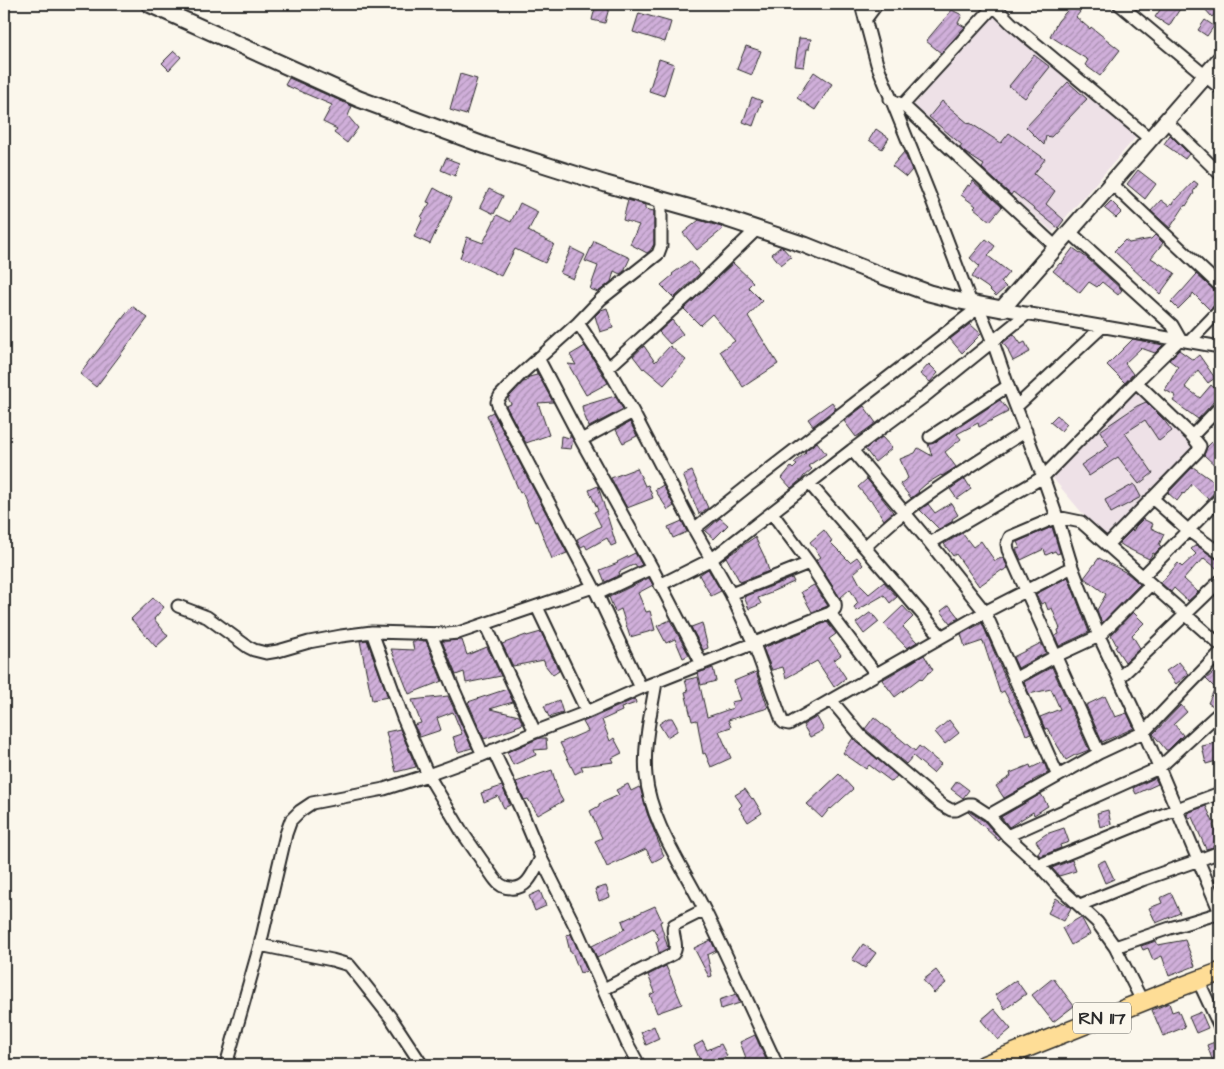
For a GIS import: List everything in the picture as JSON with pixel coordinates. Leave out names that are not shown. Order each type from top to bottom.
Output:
[{"type":"main road","name":"RN 117","points":[[984,1065],[1142,1001],[1220,972]]},
{"type":"street","points":[[149,4],[359,99],[486,146],[606,184],[712,214],[805,245],[929,293],[975,305],[1220,347]]},
{"type":"street","points":[[861,4],[877,64],[975,305],[993,342],[1008,386],[1044,477],[1072,567],[1099,636],[1144,732],[1220,913],[1115,947]]},
{"type":"street","points":[[865,20],[877,4]]},
{"type":"street","points":[[1119,4],[1220,88]]},
{"type":"street","points":[[903,106],[993,5],[1011,23],[1150,139]]},
{"type":"street","points":[[1002,309],[1220,59]]},
{"type":"street","points":[[890,98],[903,106],[1056,247]]},
{"type":"street","points":[[1166,121],[1220,174]]},
{"type":"street","points":[[1112,184],[1220,286]]},
{"type":"street","points":[[641,688],[595,591],[497,402],[500,396],[538,358],[578,323],[601,299],[658,254],[661,246],[661,200]]},
{"type":"street","points":[[608,368],[693,291],[757,229]]},
{"type":"street","points":[[1070,232],[1172,324],[1185,340]]},
{"type":"street","points":[[694,528],[975,305]]},
{"type":"street","points":[[930,543],[1044,477],[1136,382],[1220,310]]},
{"type":"street","points":[[660,585],[712,559],[924,396],[1028,313]]},
{"type":"street","points":[[578,323],[608,368],[633,412],[731,594],[754,644],[784,723],[789,724],[941,636],[1072,567]]},
{"type":"street","points":[[1016,407],[1103,326]]},
{"type":"street","points":[[538,358],[702,664]]},
{"type":"street","points":[[1107,544],[1199,448],[1199,444],[1192,436],[1136,382]]},
{"type":"street","points":[[930,437],[1008,386]]},
{"type":"street","points":[[1192,436],[1220,407]]},
{"type":"street","points":[[581,440],[633,412]]},
{"type":"street","points":[[865,547],[904,512],[973,464],[1026,431]]},
{"type":"street","points":[[852,450],[985,612],[1058,776]]},
{"type":"street","points":[[809,483],[941,636]]},
{"type":"street","points":[[1152,498],[1188,531],[1220,553]]},
{"type":"street","points":[[1014,680],[1056,656],[1099,636],[1188,531],[1220,498]]},
{"type":"street","points":[[226,1065],[260,945],[291,820],[312,803],[384,789],[428,775],[835,610],[835,603],[809,563],[772,513]]},
{"type":"street","points":[[1099,753],[1008,550],[1007,544],[1010,537],[1057,517],[1080,522],[1220,645]]},
{"type":"street","points":[[731,594],[809,563]]},
{"type":"street","points":[[178,606],[207,617],[248,647],[266,653],[310,642],[372,632],[458,633],[537,607],[595,591],[652,568]]},
{"type":"street","points":[[1119,678],[1220,581]]},
{"type":"street","points":[[537,607],[587,712]]},
{"type":"street","points":[[830,613],[876,674]]},
{"type":"street","points":[[486,624],[535,732]]},
{"type":"street","points":[[372,632],[403,718],[428,775],[470,845],[499,885],[512,888],[524,886],[541,858]]},
{"type":"street","points":[[431,634],[451,683],[521,810],[541,858],[575,926],[627,1043],[639,1065]]},
{"type":"street","points":[[989,815],[1099,753],[1144,732],[1220,653]]},
{"type":"street","points":[[656,682],[645,751],[646,778],[652,804],[667,840],[704,910],[777,1065]]},
{"type":"street","points":[[831,700],[861,736],[942,805],[951,810],[956,810],[972,804],[989,815],[1007,836],[1097,922],[1115,947],[1142,1001]]},
{"type":"street","points":[[1007,836],[1159,768],[1220,712]]},
{"type":"street","points":[[1039,865],[1220,793]]},
{"type":"street","points":[[1080,905],[1220,852]]},
{"type":"street","points":[[604,989],[674,954],[676,948],[672,929],[674,925],[704,910]]},
{"type":"street","points":[[260,945],[349,965],[391,1018],[422,1065]]},
{"type":"street","points":[[1198,980],[1220,1027]]},
{"type":"shaded area","points":[[993,14],[1137,136],[1053,232],[912,107]]},
{"type":"shaded area","points":[[1138,389],[1194,447],[1104,539],[1051,476]]},
{"type":"building","points":[[596,4],[610,4],[605,23],[592,20]]},
{"type":"building","points":[[1164,4],[1183,4],[1169,26],[1155,17]]},
{"type":"building","points":[[1210,4],[1216,4],[1220,8],[1212,17],[1204,8]]},
{"type":"building","points":[[1072,5],[1080,12],[1076,17],[1120,50],[1100,76],[1085,65],[1088,60],[1050,36],[1058,21]]},
{"type":"building","points":[[952,10],[962,15],[958,23],[965,27],[941,53],[926,41]]},
{"type":"building","points":[[639,13],[671,22],[665,42],[633,32]]},
{"type":"building","points":[[1205,20],[1214,26],[1207,36],[1198,30]]},
{"type":"building","points":[[799,38],[811,39],[804,67],[795,66]]},
{"type":"building","points":[[746,46],[761,51],[752,75],[737,69]]},
{"type":"building","points":[[174,51],[181,57],[169,70],[162,63]]},
{"type":"building","points":[[1034,55],[1050,67],[1025,98],[1009,86]]},
{"type":"building","points":[[659,59],[674,64],[664,96],[649,91]]},
{"type":"building","points":[[814,72],[832,84],[815,110],[797,98]]},
{"type":"building","points":[[460,74],[477,79],[466,115],[450,110]]},
{"type":"building","points":[[289,78],[352,106],[348,116],[358,128],[347,143],[334,133],[337,129],[323,122],[332,105],[285,85]]},
{"type":"building","points":[[1068,82],[1087,99],[1051,137],[1046,136],[1044,145],[1026,127]]},
{"type":"building","points":[[752,97],[762,101],[753,126],[743,122]]},
{"type":"building","points":[[942,101],[969,124],[1001,143],[1009,133],[1045,159],[1034,174],[1055,191],[1046,204],[1064,220],[1058,228],[1013,192],[1011,195],[982,168],[984,165],[964,152],[960,148],[962,145],[929,117]]},
{"type":"building","points":[[876,129],[889,138],[882,149],[869,140]]},
{"type":"building","points":[[1170,135],[1189,154],[1185,159],[1164,144]]},
{"type":"building","points":[[904,152],[912,170],[906,177],[892,166]]},
{"type":"building","points":[[446,158],[459,163],[455,176],[441,170]]},
{"type":"building","points":[[1138,170],[1156,184],[1145,199],[1127,184]]},
{"type":"building","points":[[973,181],[1002,207],[990,221],[974,208],[976,206],[961,195]]},
{"type":"building","points":[[1194,181],[1198,184],[1194,193],[1170,228],[1151,211],[1161,200],[1169,206],[1171,203],[1173,204],[1175,199]]},
{"type":"building","points":[[434,188],[452,198],[430,244],[414,237],[423,218],[421,217],[430,203],[427,202]]},
{"type":"building","points":[[489,189],[503,196],[494,214],[480,207]]},
{"type":"building","points":[[628,200],[645,205],[645,209],[654,211],[654,244],[647,253],[630,244],[639,225],[623,220]]},
{"type":"building","points":[[1111,201],[1122,212],[1116,218],[1104,208]]},
{"type":"building","points":[[520,203],[538,212],[528,231],[554,244],[545,263],[515,249],[501,276],[460,258],[467,237],[483,243],[497,215],[511,222]]},
{"type":"building","points":[[699,220],[723,229],[697,250],[683,233]]},
{"type":"building","points":[[1155,235],[1163,243],[1151,258],[1175,273],[1160,294],[1114,251],[1125,240],[1129,243],[1151,239]]},
{"type":"building","points":[[986,239],[995,246],[988,256],[1009,272],[1001,282],[1006,287],[996,296],[972,277],[979,266],[970,258]]},
{"type":"building","points":[[594,241],[630,258],[624,271],[620,274],[614,271],[611,282],[598,292],[590,289],[598,266],[585,261]]},
{"type":"building","points":[[780,247],[791,257],[781,265],[772,254]]},
{"type":"building","points":[[571,248],[585,255],[573,279],[560,273]]},
{"type":"building","points":[[1073,248],[1087,258],[1122,290],[1118,295],[1102,282],[1097,287],[1089,282],[1080,293],[1053,271]]},
{"type":"building","points":[[690,261],[700,273],[674,298],[661,285]]},
{"type":"building","points":[[733,263],[753,282],[748,287],[762,301],[748,316],[778,364],[743,387],[720,351],[735,341],[712,314],[700,325],[684,309]]},
{"type":"building","points":[[1195,274],[1220,293],[1220,303],[1215,304],[1210,310],[1193,293],[1178,309],[1171,302]]},
{"type":"building","points":[[132,306],[148,318],[96,387],[80,374]]},
{"type":"building","points":[[607,308],[613,328],[600,332],[595,316],[601,310]]},
{"type":"building","points":[[672,320],[683,334],[670,344],[659,332]]},
{"type":"building","points":[[970,324],[981,334],[962,353],[950,339]]},
{"type":"building","points":[[1014,334],[1021,344],[1025,342],[1030,352],[1013,361],[1003,343]]},
{"type":"building","points":[[1133,339],[1163,345],[1155,353],[1141,348],[1125,363],[1133,374],[1125,383],[1107,365]]},
{"type":"building","points":[[585,346],[608,383],[586,395],[568,364],[576,365],[570,355]]},
{"type":"building","points":[[644,346],[655,362],[670,346],[686,360],[664,385],[643,369],[633,356]]},
{"type":"building","points":[[1179,350],[1193,360],[1199,355],[1215,378],[1208,383],[1198,370],[1185,387],[1200,398],[1211,385],[1220,393],[1198,419],[1173,401],[1176,396],[1165,390],[1178,367],[1169,360]]},
{"type":"building","points":[[929,364],[938,373],[930,382],[920,374]]},
{"type":"building","points":[[536,371],[553,402],[538,403],[549,435],[526,443],[506,406],[511,404],[508,398],[529,377],[537,375]]},
{"type":"building","points":[[615,396],[623,409],[589,427],[582,406]]},
{"type":"building","points":[[1000,400],[1008,412],[979,427],[978,423],[957,434],[961,439],[945,452],[956,467],[926,484],[911,498],[900,484],[908,478],[900,459],[915,453],[918,448],[932,456],[928,444],[934,443]]},
{"type":"building","points":[[832,402],[836,408],[813,426],[808,419]]},
{"type":"building","points":[[1146,402],[1172,431],[1159,441],[1145,420],[1125,433],[1153,473],[1139,484],[1118,457],[1089,476],[1081,465],[1109,446],[1100,431]]},
{"type":"building","points":[[864,406],[876,423],[856,437],[844,421]]},
{"type":"building","points":[[493,412],[567,553],[552,559],[537,521],[535,522],[522,492],[520,493],[487,415]]},
{"type":"building","points":[[1057,415],[1067,424],[1061,431],[1050,422]]},
{"type":"building","points":[[630,422],[637,436],[623,443],[616,430]]},
{"type":"building","points":[[570,435],[573,440],[571,449],[560,448],[561,436],[570,438]]},
{"type":"building","points":[[882,437],[892,448],[875,462],[865,449]]},
{"type":"building","points":[[817,442],[826,454],[808,466],[812,469],[791,488],[782,478],[791,467],[793,469],[797,465],[794,463],[805,451]]},
{"type":"building","points":[[1212,442],[1220,450],[1220,470],[1204,455],[1207,447]]},
{"type":"building","points":[[1193,467],[1220,486],[1208,499],[1192,484],[1177,501],[1168,493]]},
{"type":"building","points":[[637,468],[645,486],[648,485],[653,498],[627,508],[611,478]]},
{"type":"building","points":[[692,471],[708,508],[699,514],[683,475]]},
{"type":"building","points":[[867,479],[893,512],[884,520],[871,500],[858,487]]},
{"type":"building","points":[[965,479],[971,489],[957,499],[950,489]]},
{"type":"building","points":[[1134,484],[1141,497],[1111,513],[1105,500]]},
{"type":"building","points":[[663,485],[674,506],[668,510],[655,490]]},
{"type":"building","points":[[598,486],[616,544],[611,546],[607,538],[587,549],[585,545],[581,547],[577,539],[601,526],[594,512],[598,510],[589,490]]},
{"type":"building","points":[[951,503],[958,515],[952,519],[953,521],[939,529],[920,510],[928,504],[935,513]]},
{"type":"building","points":[[720,518],[728,525],[714,539],[705,531]]},
{"type":"building","points":[[1143,519],[1153,524],[1151,528],[1164,534],[1159,545],[1161,546],[1149,559],[1119,543]]},
{"type":"building","points":[[682,521],[687,532],[673,538],[668,527]]},
{"type":"building","points":[[1052,527],[1060,553],[1057,554],[1055,551],[1046,555],[1044,549],[1021,560],[1016,549],[1020,548],[1017,542]]},
{"type":"building","points":[[824,530],[832,541],[830,542],[850,562],[857,557],[863,565],[854,573],[861,586],[869,594],[884,582],[897,597],[890,603],[884,595],[856,611],[854,607],[858,603],[850,589],[840,598],[816,560],[821,557],[810,542]]},
{"type":"building","points":[[962,533],[973,547],[981,541],[995,561],[1003,557],[1008,568],[979,586],[956,554],[953,556],[944,544]]},
{"type":"building","points":[[755,537],[769,571],[740,582],[726,557]]},
{"type":"building","points":[[1196,545],[1220,560],[1220,571],[1204,558],[1197,564],[1184,579],[1198,592],[1188,601],[1174,588],[1171,592],[1161,583],[1178,563],[1182,567],[1196,554],[1191,549]]},
{"type":"building","points":[[635,553],[642,565],[637,567],[635,564],[619,572],[620,575],[605,582],[600,570],[618,563]]},
{"type":"building","points":[[1099,558],[1127,573],[1140,584],[1102,623],[1097,610],[1106,594],[1084,578]]},
{"type":"building","points":[[708,569],[721,591],[711,596],[699,575]]},
{"type":"building","points":[[1068,577],[1089,632],[1059,646],[1055,636],[1059,634],[1058,630],[1060,629],[1052,608],[1048,610],[1045,602],[1041,604],[1036,594]]},
{"type":"building","points":[[649,578],[653,585],[638,593],[646,612],[650,611],[655,630],[630,637],[621,609],[615,612],[609,597]]},
{"type":"building","points":[[792,578],[794,582],[758,598],[761,604],[749,609],[744,597]]},
{"type":"building","points":[[814,585],[828,606],[812,612],[801,592]]},
{"type":"building","points":[[153,598],[164,607],[154,619],[168,636],[156,647],[131,619]]},
{"type":"building","points":[[949,605],[959,618],[950,623],[941,611]]},
{"type":"building","points":[[903,606],[913,617],[903,627],[917,642],[907,648],[884,624]]},
{"type":"building","points":[[871,612],[879,622],[864,634],[856,623]]},
{"type":"building","points":[[1133,612],[1144,623],[1132,635],[1140,648],[1125,662],[1115,647],[1117,646],[1111,635]]},
{"type":"building","points":[[670,620],[689,655],[683,658],[675,639],[666,643],[657,626]]},
{"type":"building","points":[[827,622],[836,634],[829,639],[841,655],[834,660],[846,678],[834,687],[817,661],[786,678],[783,667],[772,670],[763,648]]},
{"type":"building","points":[[702,623],[708,648],[703,650],[691,627]]},
{"type":"building","points":[[982,623],[1031,733],[1026,735],[1004,691],[1000,693],[983,641],[965,647],[961,634]]},
{"type":"building","points":[[541,632],[559,671],[553,675],[545,665],[544,660],[513,666],[502,644],[526,635]]},
{"type":"building","points":[[367,640],[388,697],[372,700],[360,641]]},
{"type":"building","points":[[462,640],[467,655],[487,647],[501,676],[466,683],[464,672],[456,675],[442,641]]},
{"type":"building","points":[[412,641],[426,641],[442,681],[409,694],[391,649],[414,650]]},
{"type":"building","points":[[1041,643],[1046,653],[1018,668],[1013,657]]},
{"type":"building","points":[[924,655],[933,670],[922,680],[920,678],[895,697],[882,680]]},
{"type":"building","points":[[1179,662],[1189,674],[1176,684],[1166,671]]},
{"type":"building","points":[[1052,667],[1089,750],[1066,760],[1047,728],[1045,729],[1040,717],[1060,709],[1051,689],[1029,694],[1024,682]]},
{"type":"building","points":[[1220,667],[1220,705],[1215,707],[1208,703],[1215,688],[1206,679]]},
{"type":"building","points":[[713,668],[716,681],[701,685],[698,673]]},
{"type":"building","points":[[756,672],[768,708],[728,720],[731,727],[719,731],[731,758],[711,767],[705,753],[703,754],[697,720],[692,721],[685,692],[688,691],[685,680],[698,677],[707,717],[733,708],[731,702],[741,700],[734,681]]},
{"type":"building","points":[[507,689],[513,702],[490,709],[519,716],[523,724],[484,739],[468,702]]},
{"type":"building","points":[[448,696],[472,748],[458,752],[453,737],[462,734],[453,712],[437,718],[441,730],[420,737],[414,725],[421,723],[412,700]]},
{"type":"building","points":[[1105,696],[1115,717],[1127,713],[1134,728],[1102,742],[1086,705]]},
{"type":"building","points":[[635,699],[636,703],[621,708],[622,711],[602,720],[610,741],[614,738],[622,753],[612,758],[614,762],[581,766],[583,770],[575,774],[560,743],[588,731],[583,722]]},
{"type":"building","points":[[559,700],[563,713],[549,717],[544,706]]},
{"type":"building","points":[[1181,705],[1187,712],[1174,724],[1183,735],[1166,750],[1153,734]]},
{"type":"building","points":[[817,717],[824,730],[810,737],[803,725]]},
{"type":"building","points":[[874,717],[915,751],[919,746],[941,764],[933,773],[913,756],[906,764],[865,729]]},
{"type":"building","points":[[668,718],[672,718],[677,731],[667,737],[659,724]]},
{"type":"building","points":[[949,720],[959,733],[945,744],[935,732]]},
{"type":"building","points":[[400,729],[416,767],[396,772],[386,732]]},
{"type":"building","points":[[540,738],[546,738],[547,749],[534,750],[536,755],[513,765],[507,752]]},
{"type":"building","points":[[853,738],[897,776],[892,782],[869,765],[866,769],[843,753]]},
{"type":"building","points":[[1216,743],[1220,760],[1206,764],[1202,746]]},
{"type":"building","points":[[1044,762],[1048,773],[1004,798],[996,786],[1011,776],[1010,773],[1030,765],[1031,768]]},
{"type":"building","points":[[552,770],[563,801],[538,815],[528,799],[524,800],[516,782]]},
{"type":"building","points":[[839,774],[853,789],[830,808],[822,818],[807,804]]},
{"type":"building","points":[[1155,778],[1158,784],[1136,794],[1133,788]]},
{"type":"building","points":[[957,781],[969,790],[963,798],[951,789]]},
{"type":"building","points":[[628,784],[631,791],[639,787],[641,790],[647,813],[664,856],[653,862],[646,849],[607,867],[595,841],[602,838],[590,811],[599,806],[599,804],[619,795],[616,790]]},
{"type":"building","points":[[502,786],[510,805],[504,808],[498,796],[484,802],[481,793]]},
{"type":"building","points":[[745,789],[762,813],[748,822],[739,808],[742,805],[735,795]]},
{"type":"building","points":[[1041,794],[1048,806],[1034,815],[1033,812],[1009,827],[1001,817]]},
{"type":"building","points":[[1206,806],[1220,840],[1220,845],[1206,849],[1192,817],[1189,818],[1187,813]]},
{"type":"building","points":[[1108,810],[1111,824],[1100,827],[1097,813]]},
{"type":"building","points":[[968,812],[984,821],[1000,839],[999,841]]},
{"type":"building","points":[[1064,828],[1069,842],[1060,845],[1061,848],[1041,856],[1038,854],[1041,849],[1036,841],[1046,834]]},
{"type":"building","points":[[1072,860],[1076,871],[1059,876],[1052,868]]},
{"type":"building","points":[[1105,860],[1114,879],[1105,883],[1097,864]]},
{"type":"building","points":[[606,886],[610,897],[599,901],[595,889]]},
{"type":"building","points":[[540,891],[546,906],[535,911],[529,896]]},
{"type":"building","points":[[1171,893],[1180,913],[1156,923],[1149,908],[1162,903],[1160,898]]},
{"type":"building","points":[[1056,898],[1071,908],[1064,921],[1048,913]]},
{"type":"building","points":[[655,906],[662,921],[660,922],[668,948],[659,953],[656,942],[659,939],[653,928],[597,958],[592,946],[625,929],[622,921]]},
{"type":"building","points":[[1081,917],[1090,934],[1071,945],[1062,928]]},
{"type":"building","points":[[571,934],[587,971],[580,973],[572,952],[570,952],[566,935]]},
{"type":"building","points":[[711,940],[716,951],[707,955],[712,976],[709,977],[694,948]]},
{"type":"building","points":[[1185,940],[1195,966],[1169,976],[1162,956],[1153,960],[1148,948],[1143,950],[1141,946],[1156,941],[1158,945]]},
{"type":"building","points":[[863,944],[876,953],[865,968],[852,960]]},
{"type":"building","points":[[666,966],[682,1004],[657,1013],[650,995],[655,992],[648,975]]},
{"type":"building","points":[[936,970],[946,983],[934,993],[923,980]]},
{"type":"building","points":[[1053,978],[1074,1006],[1053,1022],[1032,995]]},
{"type":"building","points":[[1016,980],[1026,994],[1005,1009],[995,995]]},
{"type":"building","points":[[736,994],[740,1003],[721,1009],[719,1000]]},
{"type":"building","points":[[1169,1003],[1172,1012],[1178,1010],[1185,1027],[1163,1036],[1152,1010]]},
{"type":"building","points":[[994,1009],[1011,1029],[998,1040],[981,1020]]},
{"type":"building","points":[[1201,1012],[1208,1028],[1196,1033],[1189,1017]]},
{"type":"building","points":[[654,1026],[659,1039],[646,1045],[641,1032]]},
{"type":"building","points":[[755,1035],[769,1065],[747,1065],[744,1059],[746,1058],[740,1042]]},
{"type":"building","points":[[1220,1040],[1220,1059],[1213,1062],[1207,1045]]},
{"type":"building","points":[[703,1041],[707,1050],[721,1044],[727,1056],[712,1063],[713,1065],[702,1065],[694,1046]]}]
